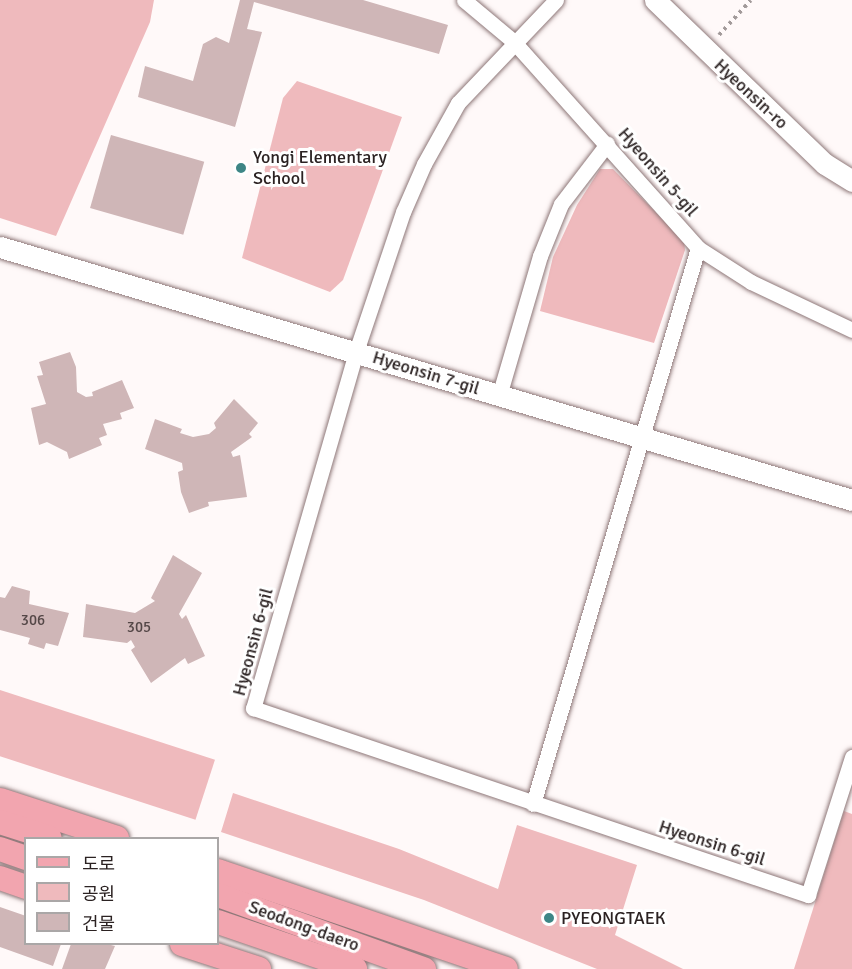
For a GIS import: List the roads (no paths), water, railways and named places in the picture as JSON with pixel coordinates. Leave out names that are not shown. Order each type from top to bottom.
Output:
[{"type":"main road","points":[[0,800],[114,837]]},
{"type":"main road","points":[[0,822],[47,837]]},
{"type":"main road","points":[[0,849],[24,857]]},
{"type":"main road","points":[[219,871],[506,969]]},
{"type":"main road","points":[[0,878],[24,886]]},
{"type":"main road","name":"Seodong-daero","points":[[219,895],[424,969]]},
{"type":"main road","name":"Seodong-daero","points":[[219,922],[355,969]]},
{"type":"main road","points":[[185,945],[259,969]]},
{"type":"street","name":"Hyeonsin 5-gil","points":[[464,0],[514,42],[698,248],[751,282],[852,330]]},
{"type":"street","name":"Hyeonsin 6-gil","points":[[556,0],[458,104],[424,164],[403,212],[356,352],[253,708],[808,895],[848,784],[852,757]]},
{"type":"street","name":"Hyeonsin-ro","points":[[655,0],[825,164],[852,181]]},
{"type":"street","points":[[499,396],[540,256],[561,204],[607,144]]},
{"type":"street","name":"Hyeonsin 7-gil","points":[[0,247],[640,439],[852,500]]},
{"type":"street","points":[[533,804],[698,248]]},
{"type":"place","name":"Yongi Elementary School","points":[[241,168]]},
{"type":"place","name":"PYEONGTAEK","points":[[549,918]]}]
